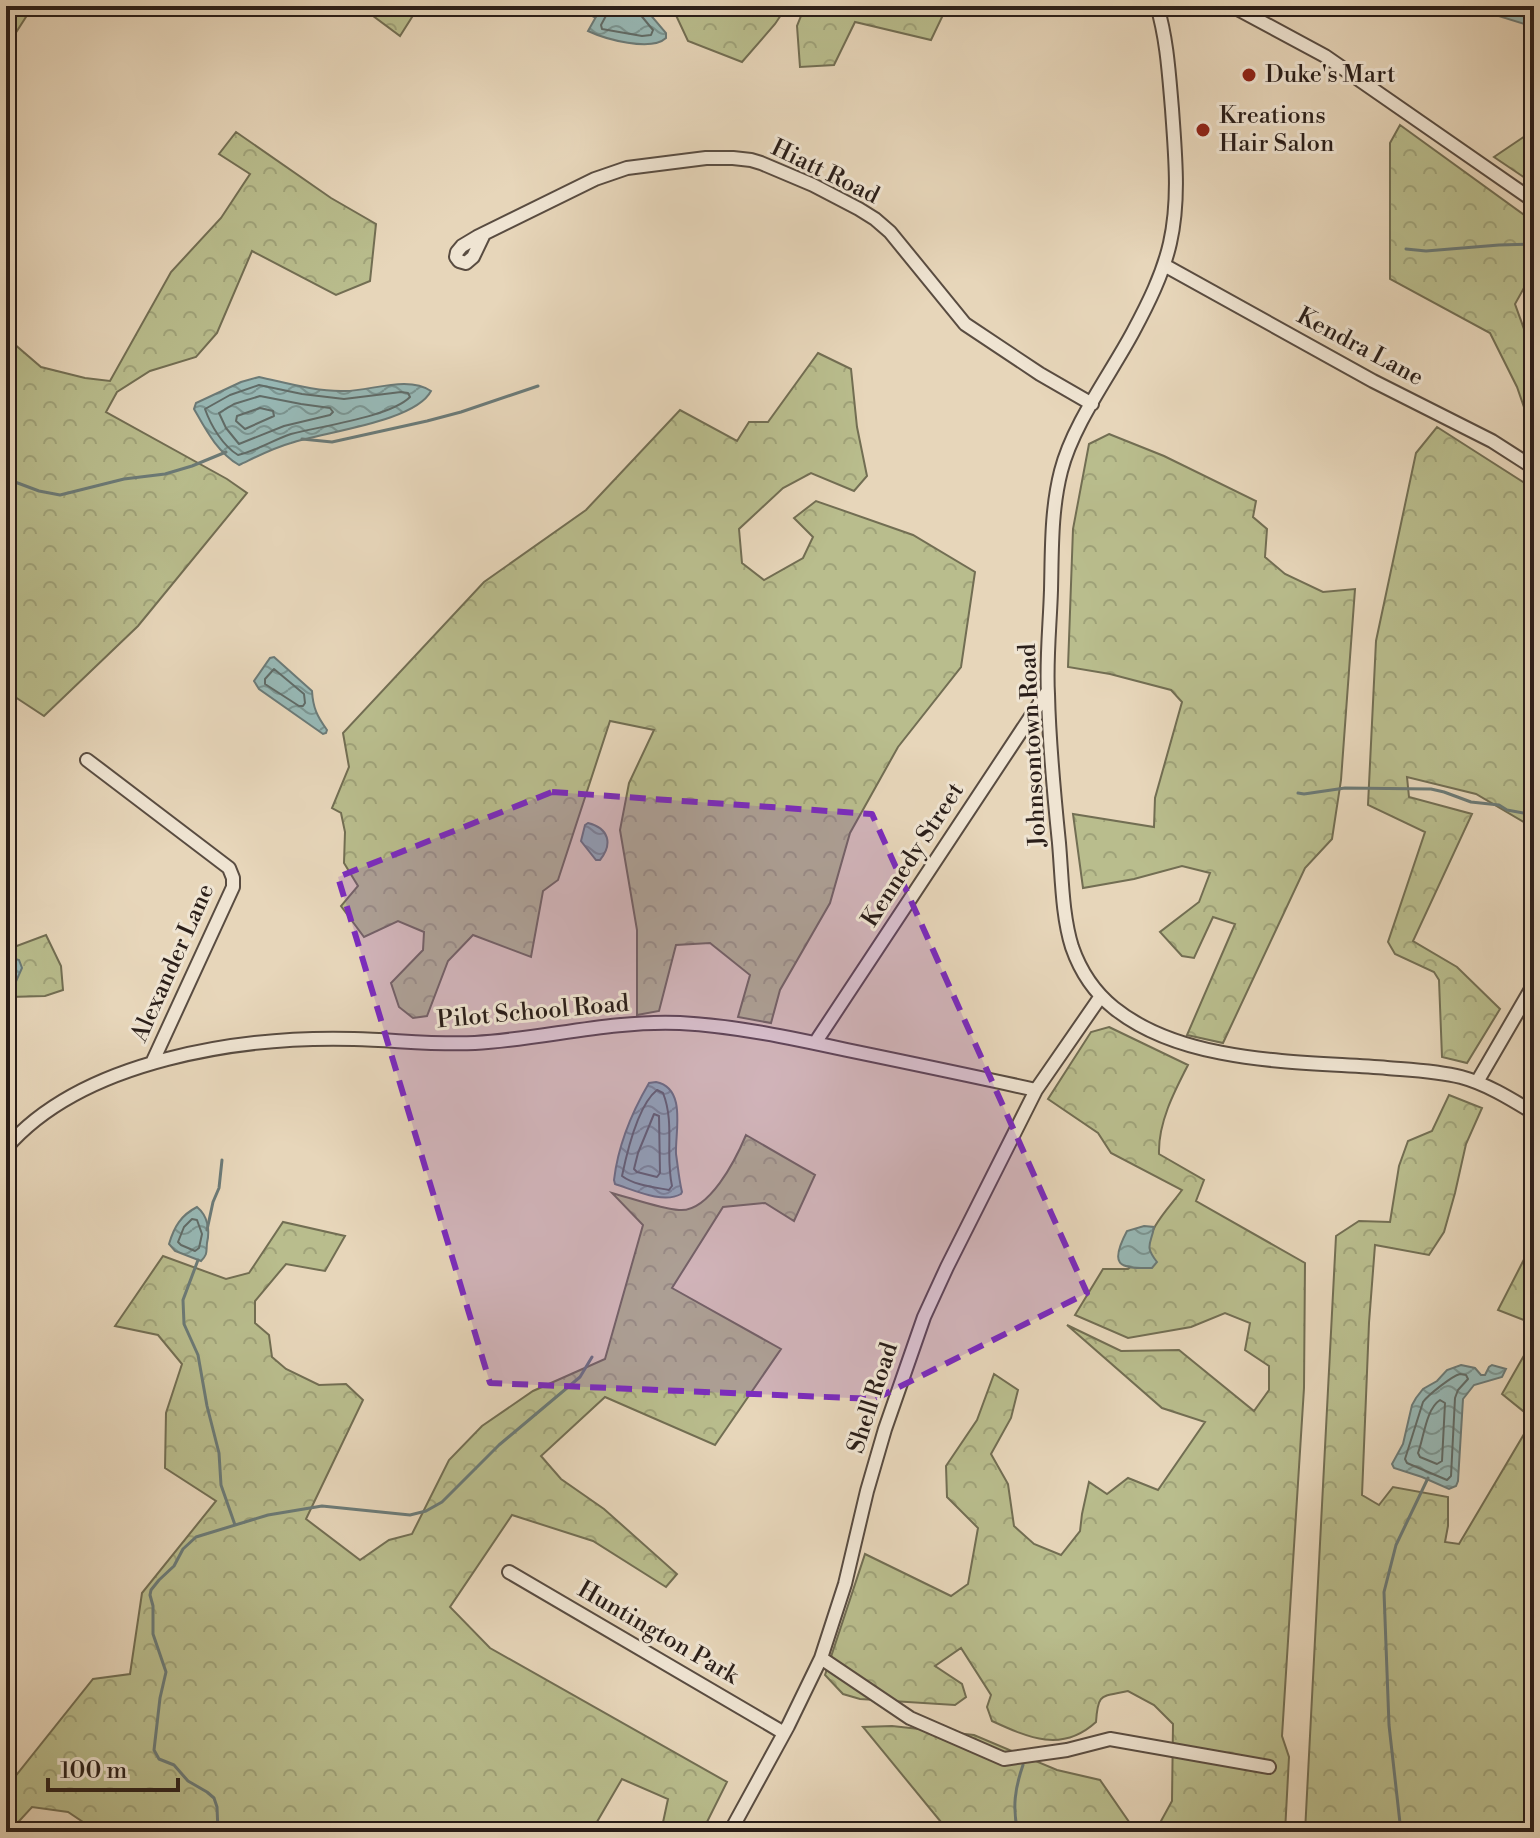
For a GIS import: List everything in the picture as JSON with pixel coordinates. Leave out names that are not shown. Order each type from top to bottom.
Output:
[{"type":"street","name":"Johnsontown Road","points":[[1157,6],[1169,69],[1176,182],[1174,222],[1164,265],[1150,300],[1067,451],[1054,508],[1047,692],[1056,822],[1071,943],[1084,973],[1101,996],[1127,1017],[1162,1036],[1236,1055],[1441,1073],[1477,1082],[1534,1113]]},
{"type":"street","points":[[1232,6],[1325,56],[1534,201]]},
{"type":"street","name":"Hiatt Road","points":[[484,234],[595,179],[627,168],[706,158],[733,158],[761,163],[813,185],[875,219],[890,232],[965,324],[1092,404]]},
{"type":"street","name":"Kendra Lane","points":[[1164,265],[1373,381],[1492,441],[1534,468]]},
{"type":"street","name":"Kennedy Street","points":[[815,1043],[1047,692]]},
{"type":"street","name":"Alexander Lane","points":[[87,760],[229,868],[233,878],[233,887],[152,1063]]},
{"type":"street","points":[[1477,1082],[1534,984]]},
{"type":"street","name":"Shell Road","points":[[730,1832],[821,1658],[845,1584],[885,1429],[924,1317],[1036,1090],[1101,996]]},
{"type":"street","name":"Pilot School Road","points":[[6,1148],[43,1114],[81,1092],[152,1063],[250,1044],[354,1039],[440,1045],[636,1024],[678,1023],[815,1043],[1036,1090]]},
{"type":"street","name":"Huntington Park","points":[[509,1572],[784,1733]]},
{"type":"street","points":[[821,1658],[910,1718],[1004,1759],[1067,1750],[1110,1739],[1269,1767]]},
{"type":"highlighted area","points":[[552,792],[872,814],[1087,1293],[875,1399],[490,1383],[338,877]]},
{"type":"green space","points":[[8,6],[33,6],[6,48],[6,9]]},
{"type":"green space","points":[[345,6],[419,6],[400,36],[369,13]]},
{"type":"green space","points":[[674,6],[787,6],[742,62],[688,41]]},
{"type":"green space","points":[[805,6],[927,6],[943,15],[931,40],[855,22],[834,65],[800,67],[797,26]]},
{"type":"green space","points":[[1400,125],[1534,222],[1534,270],[1515,304],[1528,340],[1534,339],[1534,436],[1517,387],[1490,333],[1390,279],[1390,143]]},
{"type":"green space","points":[[1534,130],[1534,184],[1494,157]]},
{"type":"green space","points":[[236,132],[331,198],[376,224],[370,281],[336,295],[252,251],[217,333],[196,357],[150,371],[117,392],[106,412],[247,493],[138,626],[44,716],[6,691],[6,337],[41,367],[110,381],[171,272],[221,218],[250,174],[219,154]]},
{"type":"green space","points":[[818,353],[851,369],[857,427],[867,476],[854,491],[811,473],[783,488],[739,529],[742,563],[764,580],[803,558],[813,537],[794,518],[816,501],[913,535],[975,572],[961,667],[898,747],[850,833],[830,903],[780,990],[771,1023],[738,1017],[750,975],[710,943],[676,945],[659,1011],[637,1015],[637,930],[620,830],[629,783],[654,730],[610,721],[558,880],[543,891],[531,957],[473,935],[448,961],[427,1016],[413,1018],[399,1007],[391,983],[423,950],[424,932],[398,921],[364,937],[341,906],[358,886],[344,863],[345,832],[341,813],[332,808],[349,767],[343,733],[484,582],[586,510],[680,410],[737,441],[749,422],[768,422]]},
{"type":"green space","points":[[1437,427],[1534,489],[1534,828],[1476,794],[1407,777],[1409,797],[1472,814],[1413,941],[1457,967],[1500,1009],[1467,1063],[1442,1057],[1439,980],[1434,972],[1395,954],[1388,942],[1425,832],[1368,805],[1376,641],[1416,453]]},
{"type":"green space","points":[[1109,434],[1164,456],[1256,501],[1253,517],[1267,529],[1265,557],[1285,574],[1323,592],[1355,589],[1341,780],[1332,839],[1305,868],[1223,1043],[1187,1035],[1235,924],[1213,917],[1194,958],[1182,956],[1160,932],[1199,902],[1210,873],[1182,866],[1083,888],[1073,814],[1154,827],[1155,798],[1182,702],[1171,690],[1068,667],[1073,529],[1089,444]]},
{"type":"green space","points":[[46,935],[61,966],[63,990],[45,996],[6,999],[6,950]]},
{"type":"green space","points":[[1109,1027],[1188,1065],[1164,1119],[1159,1154],[1204,1180],[1196,1201],[1305,1263],[1304,1388],[1282,1736],[1289,1757],[1285,1832],[1155,1832],[1172,1801],[1173,1724],[1154,1705],[1128,1691],[1103,1698],[1098,1705],[1096,1722],[1083,1732],[1058,1740],[1045,1740],[992,1721],[987,1707],[991,1695],[961,1648],[935,1666],[962,1684],[966,1697],[955,1705],[860,1699],[843,1694],[825,1675],[865,1554],[951,1596],[968,1584],[978,1528],[947,1497],[946,1466],[977,1420],[994,1374],[1018,1390],[1011,1418],[991,1454],[1008,1484],[1014,1526],[1034,1544],[1061,1555],[1080,1531],[1089,1482],[1107,1494],[1128,1478],[1158,1490],[1205,1422],[1162,1408],[1067,1325],[1121,1351],[1179,1350],[1254,1411],[1269,1390],[1269,1366],[1245,1350],[1250,1323],[1225,1313],[1191,1327],[1128,1338],[1075,1315],[1103,1269],[1128,1269],[1149,1251],[1155,1227],[1182,1190],[1111,1153],[1098,1133],[1048,1099],[1091,1032]]},
{"type":"green space","points":[[1449,1095],[1482,1108],[1466,1144],[1444,1232],[1429,1255],[1375,1245],[1362,1495],[1379,1505],[1393,1487],[1448,1497],[1445,1542],[1459,1544],[1533,1419],[1502,1394],[1534,1338],[1534,1832],[1305,1832],[1336,1236],[1359,1221],[1390,1222],[1399,1166],[1408,1141],[1432,1131]]},
{"type":"green space","points":[[746,1135],[815,1175],[794,1221],[765,1203],[723,1207],[672,1288],[781,1349],[715,1445],[605,1397],[541,1456],[561,1479],[604,1509],[677,1574],[666,1587],[593,1541],[512,1515],[450,1607],[490,1648],[727,1782],[702,1832],[670,1832],[662,1827],[668,1799],[622,1779],[594,1827],[601,1832],[98,1832],[68,1812],[32,1807],[11,1830],[6,1824],[6,1788],[93,1679],[130,1674],[142,1593],[216,1501],[165,1468],[166,1413],[182,1364],[158,1335],[115,1326],[163,1256],[226,1279],[249,1273],[283,1222],[345,1236],[325,1271],[286,1264],[255,1301],[255,1323],[269,1335],[272,1357],[286,1369],[319,1385],[346,1384],[363,1400],[306,1519],[360,1560],[389,1540],[412,1534],[449,1460],[482,1426],[533,1391],[605,1359],[643,1225],[612,1193],[664,1208],[690,1209],[701,1203],[720,1183]]},
{"type":"green space","points":[[1534,1240],[1534,1324],[1498,1310]]},
{"type":"green space","points":[[892,1726],[974,1735],[1057,1770],[1100,1780],[1136,1832],[943,1832],[941,1822],[863,1727]]},
{"type":"water","points":[[602,6],[643,6],[666,33],[666,38],[639,44],[588,31]]},
{"type":"water","points":[[1473,6],[1534,6],[1534,27],[1486,12]]},
{"type":"water","points":[[259,377],[334,391],[412,384],[431,391],[422,402],[407,411],[284,445],[239,465],[218,447],[194,409],[196,403]]},
{"type":"water","points":[[274,657],[312,691],[326,733],[323,734],[259,689],[254,681],[270,658]]},
{"type":"water","points":[[588,823],[601,829],[607,837],[607,848],[600,860],[596,860],[581,841]]},
{"type":"water","points":[[6,959],[19,960],[22,968],[6,996]]},
{"type":"water","points":[[656,1082],[672,1093],[677,1112],[676,1154],[682,1192],[666,1198],[615,1184],[614,1180],[622,1142],[632,1117],[649,1083]]},
{"type":"water","points":[[197,1207],[204,1215],[208,1228],[206,1253],[201,1261],[175,1251],[169,1244],[179,1222]]},
{"type":"water","points":[[1144,1226],[1154,1227],[1150,1248],[1157,1262],[1152,1268],[1124,1266],[1118,1258],[1127,1231]]},
{"type":"water","points":[[1461,1365],[1475,1368],[1481,1375],[1485,1375],[1492,1365],[1506,1369],[1502,1377],[1474,1385],[1463,1399],[1458,1481],[1456,1486],[1449,1489],[1394,1468],[1392,1464],[1403,1444],[1416,1398],[1447,1370]]},
{"type":"waterway","points":[[589,14],[595,17]]},
{"type":"waterway","points":[[1406,249],[1426,251],[1534,244]]},
{"type":"waterway","points":[[302,439],[332,442],[427,421],[538,386]]},
{"type":"waterway","points":[[6,468],[15,482],[60,495],[124,479],[165,474],[226,452]]},
{"type":"waterway","points":[[1298,793],[1345,788],[1431,789],[1471,802],[1499,805],[1507,810],[1534,815]]},
{"type":"waterway","points":[[207,1230],[219,1188],[222,1160]]},
{"type":"waterway","points":[[198,1260],[183,1300],[184,1324],[198,1355],[219,1453],[221,1485],[235,1525]]},
{"type":"waterway","points":[[218,1832],[214,1798],[188,1781],[174,1765],[159,1759],[154,1750],[166,1672],[153,1634],[150,1595],[159,1580],[174,1566],[183,1549],[196,1537],[268,1515],[322,1506],[410,1515],[426,1511],[442,1502],[499,1445],[580,1377],[592,1357]]},
{"type":"waterway","points":[[1401,1832],[1389,1725],[1384,1592],[1396,1545],[1428,1478]]},
{"type":"waterway","points":[[1018,1832],[1015,1798],[1023,1765]]},
{"type":"place","name":"Duke's Mart","points":[[1249,75]]},
{"type":"place","name":"Kreations Hair Salon","points":[[1203,130]]}]
